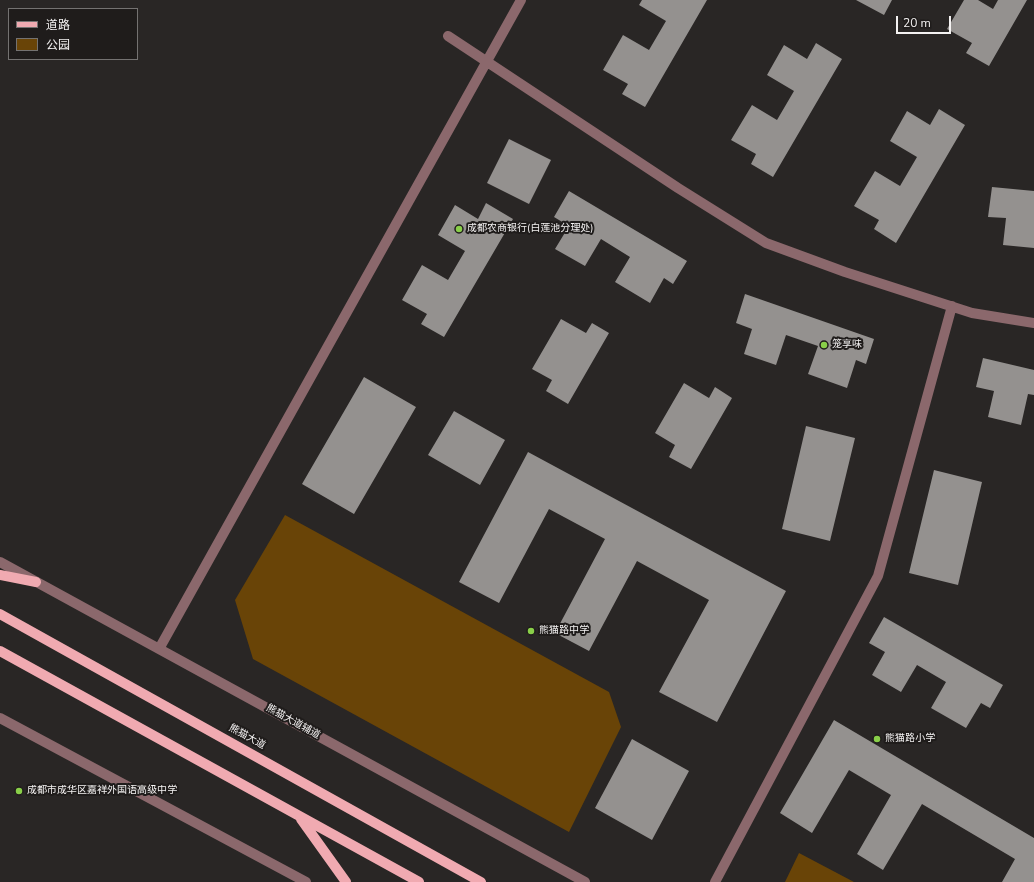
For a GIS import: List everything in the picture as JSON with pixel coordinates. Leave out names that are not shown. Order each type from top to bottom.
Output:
[{"type":"main road","points":[[0,574],[36,582]]},
{"type":"main road","name":"熊猫大道","points":[[0,614],[481,882]]},
{"type":"main road","points":[[0,651],[419,882]]},
{"type":"main road","points":[[298,815],[346,882]]},
{"type":"street","points":[[159,649],[521,0]]},
{"type":"street","points":[[448,36],[678,188],[766,243],[845,272],[972,313],[1034,323]]},
{"type":"street","points":[[715,882],[878,576],[952,306]]},
{"type":"street","name":"熊猫大道辅道","points":[[0,562],[585,882]]},
{"type":"street","points":[[0,718],[306,882]]},
{"type":"green space","points":[[285,515],[609,692],[621,727],[569,832],[253,659],[235,600]]},
{"type":"green space","points":[[799,853],[854,882],[785,882]]},
{"type":"building","points":[[642,0],[707,0],[645,107],[622,94],[628,84],[603,70],[623,35],[649,50],[666,21],[639,5]]},
{"type":"building","points":[[856,0],[892,0],[884,15]]},
{"type":"building","points":[[964,0],[978,0],[993,9],[998,0],[1027,0],[989,66],[966,53],[972,43],[947,29]]},
{"type":"building","points":[[816,43],[842,59],[773,177],[751,164],[756,154],[731,140],[752,105],[777,120],[794,91],[767,75],[784,45],[807,59]]},
{"type":"building","points":[[939,109],[965,125],[896,243],[874,229],[879,220],[854,206],[875,171],[900,186],[917,157],[890,141],[907,111],[930,125]]},
{"type":"building","points":[[509,139],[551,160],[529,204],[487,183]]},
{"type":"building","points":[[992,187],[1034,191],[1034,248],[1003,245],[1006,218],[988,217]]},
{"type":"building","points":[[569,191],[687,261],[673,284],[664,278],[650,303],[615,282],[630,257],[601,239],[585,266],[555,249],[569,226],[554,217]]},
{"type":"building","points":[[486,203],[513,219],[444,337],[421,324],[427,314],[402,300],[422,265],[448,280],[465,251],[438,235],[455,205],[478,219]]},
{"type":"building","points":[[745,294],[874,339],[866,364],[856,360],[847,388],[808,374],[818,346],[786,335],[776,365],[744,354],[752,329],[736,323]]},
{"type":"building","points":[[561,319],[586,333],[592,323],[609,333],[568,404],[546,391],[552,380],[532,369]]},
{"type":"building","points":[[983,358],[1034,370],[1034,395],[1028,394],[1021,425],[988,417],[994,391],[976,387]]},
{"type":"building","points":[[364,377],[416,407],[354,514],[302,484]]},
{"type":"building","points":[[684,383],[709,398],[715,387],[732,398],[691,469],[669,457],[675,445],[655,433]]},
{"type":"building","points":[[454,411],[505,440],[480,485],[428,455]]},
{"type":"building","points":[[806,426],[855,438],[830,541],[782,529]]},
{"type":"building","points":[[528,452],[786,591],[717,722],[659,692],[709,600],[637,561],[589,651],[555,633],[605,539],[549,509],[499,603],[459,582]]},
{"type":"building","points":[[934,470],[982,482],[958,585],[909,573]]},
{"type":"building","points":[[884,617],[1003,685],[990,708],[981,703],[966,728],[931,708],[946,682],[917,665],[901,692],[872,675],[885,652],[869,643]]},
{"type":"building","points":[[834,720],[1034,838],[1034,882],[1002,882],[1015,859],[922,804],[883,870],[857,854],[891,795],[849,770],[812,833],[780,813]]},
{"type":"building","points":[[632,739],[689,771],[652,840],[595,808]]},
{"type":"place","name":"成都农商银行(白莲池分理处)","points":[[459,229]]},
{"type":"place","name":"笼享味","points":[[824,345]]},
{"type":"place","name":"熊猫路中学","points":[[531,631]]},
{"type":"place","name":"熊猫路小学","points":[[877,739]]},
{"type":"place","name":"成都市成华区嘉祥外国语高级中学","points":[[19,791]]}]
